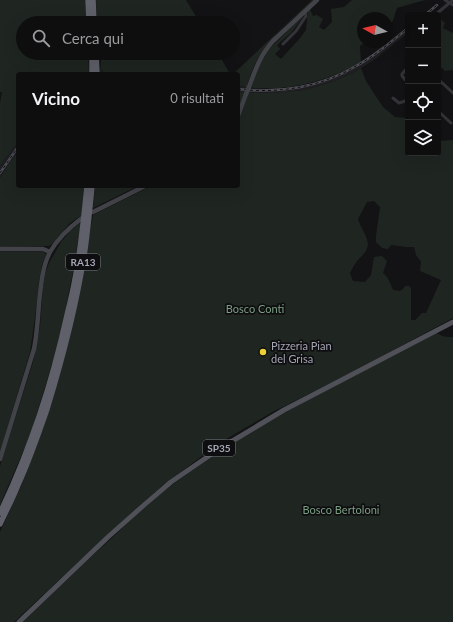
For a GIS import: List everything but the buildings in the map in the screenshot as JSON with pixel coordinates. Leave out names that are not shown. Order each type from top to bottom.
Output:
[{"type":"highway","points":[[88,0],[89,16]]},
{"type":"highway","points":[[92,0],[93,16]]},
{"type":"highway","points":[[92,60],[92,72]]},
{"type":"highway","points":[[96,60],[96,72]]},
{"type":"highway","name":"RA13","points":[[65,336],[83,226],[87,188]]},
{"type":"highway","name":"RA13","points":[[0,513],[30,449],[38,428],[49,386],[58,365],[85,249],[92,188]]},
{"type":"highway","points":[[0,524],[18,486],[30,449]]},
{"type":"main road","points":[[240,110],[256,67],[268,46],[317,0]]},
{"type":"main road","points":[[93,212],[141,188]]},
{"type":"main road","points":[[0,459],[34,349],[42,278],[45,265],[50,252],[66,232],[82,218]]},
{"type":"main road","points":[[0,250],[43,249],[50,252]]},
{"type":"main road","name":"SP35","points":[[19,622],[108,537],[149,500],[184,473],[225,445],[284,410],[453,322]]},
{"type":"street","points":[[446,0],[453,5]]},
{"type":"street","points":[[438,12],[453,0]]},
{"type":"street","points":[[283,44],[296,32],[306,16],[305,11]]},
{"type":"street","points":[[405,70],[402,74],[405,80]]},
{"type":"street","points":[[441,82],[453,93]]},
{"type":"street","points":[[393,98],[399,103],[405,101]]},
{"type":"street","points":[[441,114],[450,123]]},
{"type":"shaded area","points":[[405,29],[405,35],[393,45],[393,38]]},
{"type":"shaded area","points":[[380,48],[389,48],[374,60],[353,73],[335,81],[305,90],[273,93],[240,92],[240,86],[265,89],[285,88],[314,83],[351,68]]},
{"type":"shaded area","points":[[16,145],[16,154],[0,178],[0,166]]},
{"type":"green space","points":[[0,0],[85,0],[86,16],[16,16],[16,60],[88,60],[89,72],[16,72],[16,145],[0,166],[0,104],[2,92],[0,92]]},
{"type":"green space","points":[[96,0],[186,0],[196,16],[97,16]]},
{"type":"green space","points":[[312,0],[314,0],[271,40],[256,62],[247,86],[250,87],[258,68],[269,49],[305,14],[291,33],[277,45],[280,49],[275,54],[281,59],[301,37],[306,30],[308,10],[310,9],[313,16],[317,15],[323,19],[319,27],[324,30],[332,22],[331,9],[344,7],[352,0],[425,0],[397,8],[393,21],[393,12],[357,12],[357,48],[360,48],[361,62],[332,76],[301,85],[254,88],[240,86],[240,72],[235,72]]},
{"type":"green space","points":[[441,20],[445,23],[443,28],[453,33],[453,70],[445,71],[441,67]]},
{"type":"green space","points":[[101,60],[222,60],[229,72],[103,72],[102,69],[100,72]]},
{"type":"green space","name":"Bosco Conti","points":[[361,68],[366,81],[383,107],[395,117],[405,118],[405,156],[441,156],[441,141],[453,140],[453,318],[375,360],[276,410],[221,442],[163,485],[14,622],[0,622],[0,532],[23,482],[35,450],[25,447],[0,505],[0,466],[34,359],[40,326],[45,274],[49,263],[61,242],[71,230],[81,222],[73,272],[60,335],[90,232],[93,215],[147,188],[240,188],[240,117],[248,94],[244,94],[240,105],[240,92],[273,93],[305,90],[335,81]],"holes":[[[374,201],[380,207],[376,242],[382,248],[388,249],[391,245],[414,247],[416,255],[421,262],[420,271],[441,280],[426,313],[422,313],[415,320],[411,320],[411,288],[409,286],[405,286],[400,291],[393,290],[388,279],[383,273],[387,261],[382,256],[374,257],[371,275],[365,282],[353,281],[350,273],[354,265],[368,247],[366,237],[358,219],[367,202]],[[52,364],[62,367],[43,429],[33,426]]]},
{"type":"green space","points":[[16,154],[16,188],[84,188],[82,215],[70,223],[49,246],[0,247],[0,178]]},
{"type":"green space","points":[[95,188],[134,188],[93,208]]},
{"type":"green space","points":[[0,252],[43,252],[46,254],[39,281],[30,352],[0,452]]},
{"type":"green space","name":"Bosco Bertoloni","points":[[437,333],[447,337],[453,337],[453,622],[23,622],[141,511],[167,489],[199,466],[231,444],[299,405]]},
{"type":"railway","points":[[429,12],[437,5]]},
{"type":"railway","points":[[240,89],[284,89],[314,84],[329,79],[370,58],[405,30]]},
{"type":"railway","points":[[0,173],[16,150]]},
{"type":"place","name":"Pizzeria Pian del Grisa","points":[[263,352]]}]
